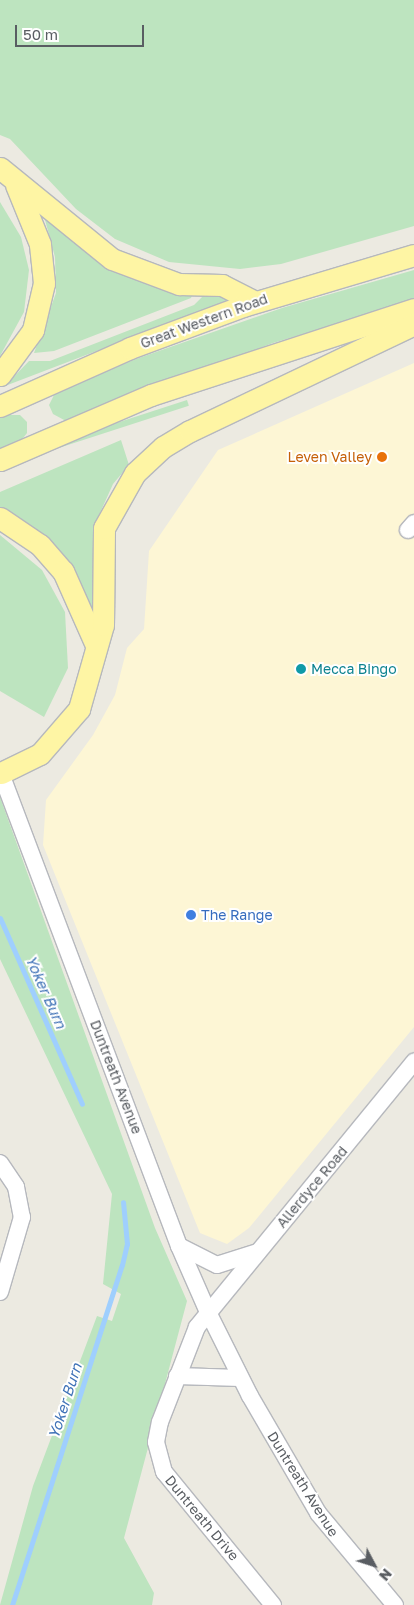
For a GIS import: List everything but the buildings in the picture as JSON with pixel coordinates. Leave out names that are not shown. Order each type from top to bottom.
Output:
[{"type":"main road","points":[[7,174],[112,259],[179,284],[222,285],[255,302]]},
{"type":"main road","points":[[0,375],[32,330],[44,283],[40,244],[7,174]]},
{"type":"main road","name":"Great Western Road","points":[[0,406],[130,348],[255,302],[414,255]]},
{"type":"main road","points":[[0,460],[160,392],[414,309]]},
{"type":"main road","points":[[0,772],[40,754],[67,726],[88,688],[95,643],[103,625],[104,528],[135,473],[162,447],[190,431],[414,324]]},
{"type":"main road","points":[[0,518],[40,544],[63,571],[95,643]]},
{"type":"street","name":"Duntreath Avenue","points":[[0,772],[179,1246],[208,1312],[240,1378],[318,1513],[395,1605]]},
{"type":"street","name":"Allerdyce Road","points":[[208,1312],[414,1062]]},
{"type":"street","points":[[0,1163],[16,1187],[22,1217],[0,1292]]},
{"type":"street","points":[[179,1246],[217,1266],[258,1252]]},
{"type":"street","name":"Duntreath Drive","points":[[208,1312],[197,1327],[157,1433],[164,1472],[273,1605]]},
{"type":"street","points":[[177,1376],[240,1378]]},
{"type":"shaded area","points":[[414,363],[414,1027],[249,1228],[227,1244],[200,1233],[43,845],[46,800],[93,735],[115,695],[127,648],[144,629],[149,551],[218,450]]},
{"type":"green space","points":[[0,0],[414,0],[414,226],[281,264],[240,269],[169,262],[115,239],[76,209],[10,139],[0,135]]},
{"type":"green space","points":[[0,202],[21,237],[29,270],[24,312],[0,356]]},
{"type":"green space","points":[[44,216],[95,259],[193,293],[191,298],[54,351],[34,353],[56,293],[55,257]]},
{"type":"green space","points":[[414,270],[414,301],[273,343],[66,421],[53,414],[49,405],[55,393],[136,359],[282,308]]},
{"type":"green space","points":[[206,293],[243,295],[5,386],[29,361],[50,361],[194,305]]},
{"type":"green space","points":[[187,400],[189,406],[0,467],[0,461]]},
{"type":"green space","points":[[7,415],[20,415],[27,422],[27,433],[20,442],[0,451],[0,418]]},
{"type":"green space","points":[[121,440],[129,465],[113,484],[95,524],[95,620],[73,570],[0,508],[0,492]]},
{"type":"green space","points":[[0,535],[42,570],[65,612],[68,668],[44,717],[0,691]]},
{"type":"green space","points":[[0,797],[155,1228],[187,1301],[124,1538],[154,1593],[152,1605],[0,1605],[33,1486],[97,1316],[112,1321],[121,1294],[103,1284],[112,1194],[0,959]]},
{"type":"waterway","name":"Yoker Burn","points":[[0,918],[82,1104]]},
{"type":"waterway","name":"Yoker Burn","points":[[12,1605],[122,1265],[127,1244],[123,1202]]},
{"type":"place","name":"Leven Valley","points":[[382,457]]},
{"type":"place","name":"Mecca Bingo","points":[[301,669]]},
{"type":"place","name":"The Range","points":[[191,915]]}]
